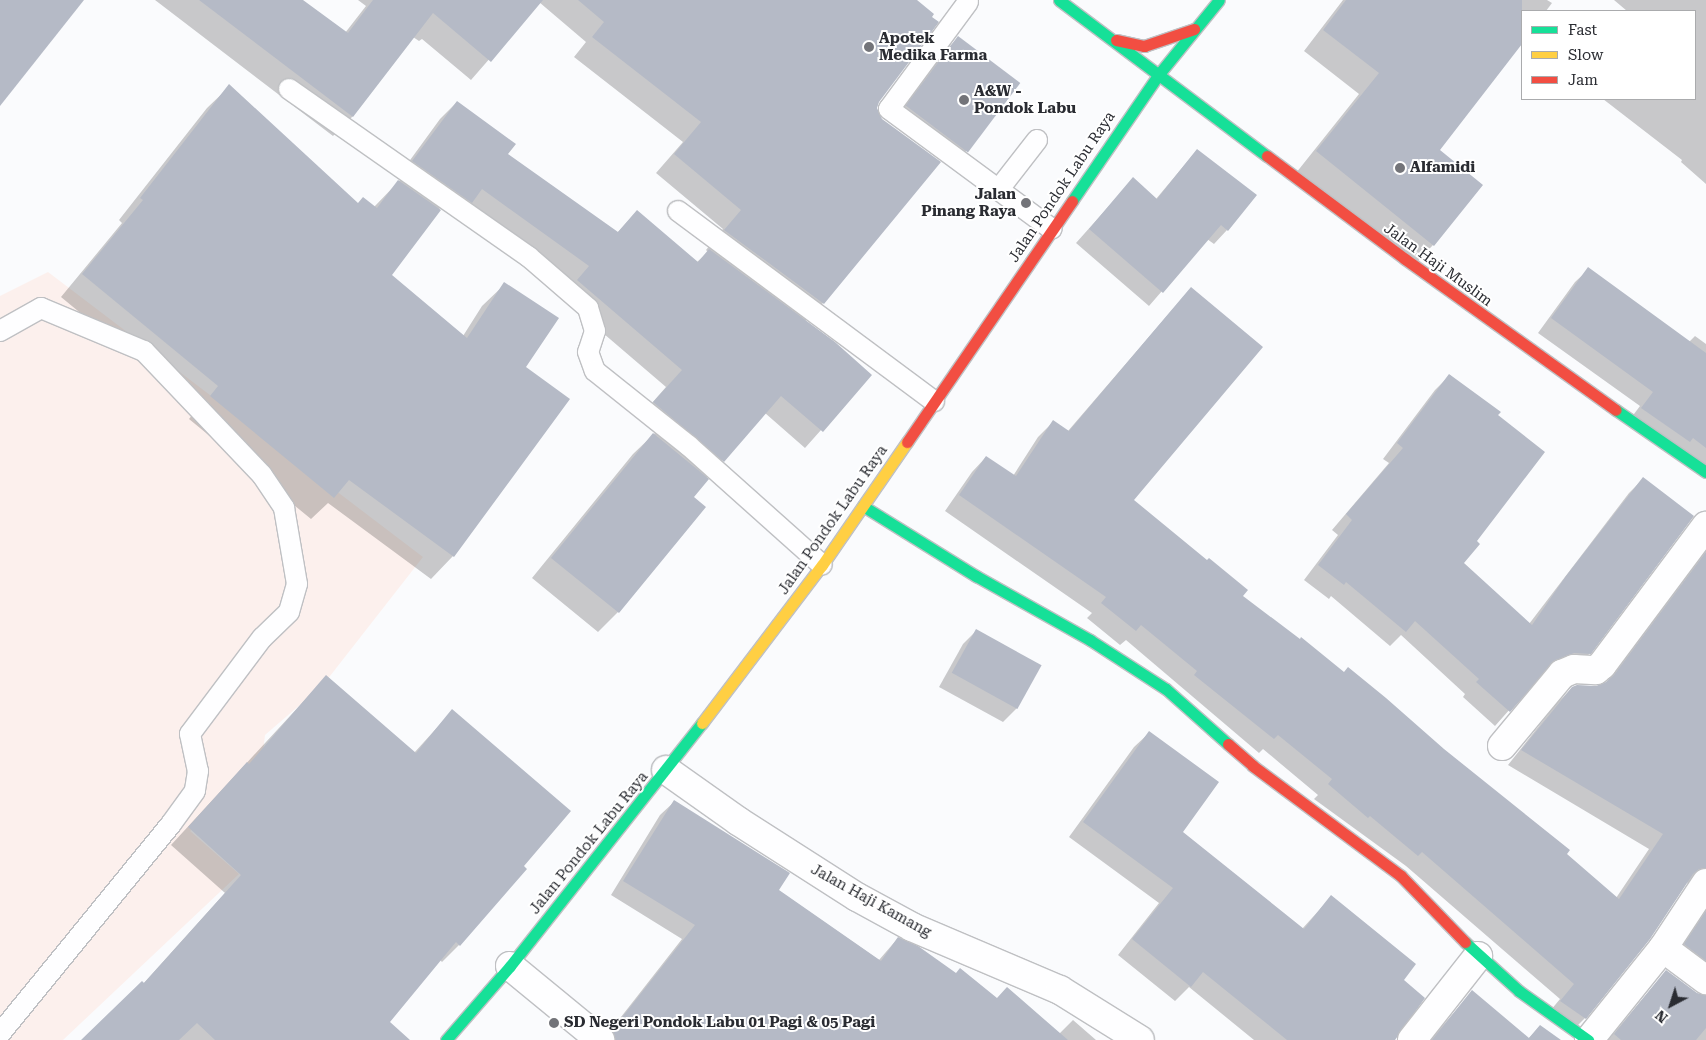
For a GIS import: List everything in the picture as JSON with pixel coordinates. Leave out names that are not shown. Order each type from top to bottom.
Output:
[{"type":"street","name":"Jalan Pondok Labu Raya","points":[[446,1040],[510,966],[666,770],[822,565],[1158,74],[1219,0]]},
{"type":"street","points":[[1072,4],[1108,37],[1158,74]]},
{"type":"street","points":[[1108,37],[1127,44],[1144,46],[1196,28]]},
{"type":"street","name":"Jalan Haji Muslim","points":[[1158,74],[1412,265],[1706,472]]},
{"type":"street","points":[[863,506],[976,576],[1090,640],[1166,689],[1253,766],[1401,876],[1478,956],[1520,991],[1588,1040],[1663,948],[1706,882]]},
{"type":"street","points":[[1502,746],[1562,674],[1574,669],[1596,670],[1602,665],[1706,526]]},
{"type":"street","name":"Jalan Haji Kamang","points":[[666,770],[738,821],[858,896],[912,927],[1060,990],[1140,1040]]},
{"type":"street","points":[[1663,948],[1706,980]]},
{"type":"street","points":[[1412,1040],[1478,956]]},
{"type":"street","points":[[510,966],[600,1040]]},
{"type":"lane","points":[[968,2],[889,109],[1052,229]]},
{"type":"lane","points":[[289,89],[529,257],[588,308],[595,331],[588,352],[595,371],[689,446],[822,565]]},
{"type":"lane","points":[[999,190],[1037,140]]},
{"type":"lane","points":[[678,211],[934,401]]},
{"type":"lane","points":[[0,331],[41,308],[144,351],[262,475],[284,508],[297,584],[290,612],[262,638],[190,734],[198,771],[194,791],[171,824],[0,1034]]},
{"type":"shaded area","points":[[48,272],[423,557],[323,685],[265,735],[260,777],[190,831],[239,874],[63,1040],[0,1040],[0,296]]},
{"type":"building","points":[[0,0],[84,0],[0,106]]},
{"type":"building","points":[[199,0],[303,0],[348,33],[373,0],[543,0],[491,62],[433,13],[353,117]]},
{"type":"building","points":[[578,0],[917,0],[934,14],[932,17],[939,22],[879,102],[877,108],[882,119],[941,162],[824,304],[724,230],[741,210],[674,154],[701,122],[592,37],[604,22]]},
{"type":"building","points":[[1346,0],[1522,0],[1521,45],[1440,150],[1483,185],[1434,246],[1316,151],[1379,73],[1323,30]]},
{"type":"building","name":"A&W - Pondok Labu","points":[[958,36],[1020,83],[968,152],[906,105]]},
{"type":"building","points":[[229,84],[358,203],[363,197],[377,208],[398,180],[441,210],[392,275],[467,338],[504,282],[559,318],[526,367],[570,399],[454,557],[349,480],[334,498],[210,396],[218,386],[82,274],[143,200],[140,198]]},
{"type":"building","points":[[457,101],[516,144],[508,154],[618,232],[637,210],[698,262],[709,249],[835,342],[872,375],[823,432],[781,396],[724,462],[653,402],[682,370],[577,280],[589,266],[482,189],[472,203],[412,161]]},
{"type":"building","points":[[1197,149],[1257,195],[1228,231],[1221,225],[1163,293],[1089,229],[1133,177],[1157,199]]},
{"type":"building","points":[[1588,267],[1706,353],[1706,448],[1693,438],[1690,442],[1641,408],[1653,392],[1551,318]]},
{"type":"building","points":[[1191,287],[1263,347],[1134,500],[1207,560],[1209,558],[1248,590],[1243,596],[1300,639],[1301,637],[1344,672],[1348,667],[1386,698],[1444,749],[1570,850],[1567,854],[1619,899],[1663,834],[1521,750],[1572,687],[1577,685],[1596,686],[1606,682],[1614,675],[1706,552],[1706,868],[1699,869],[1693,874],[1650,939],[1586,1019],[1560,1001],[1574,984],[1422,852],[1418,856],[1370,816],[1368,818],[1328,784],[1332,779],[1278,735],[1274,739],[1194,675],[1197,671],[1141,625],[1136,631],[1101,603],[1106,597],[959,495],[986,456],[1016,476],[1053,420],[1069,431]]},
{"type":"building","points":[[1449,374],[1501,412],[1498,415],[1545,452],[1477,541],[1480,544],[1464,563],[1532,625],[1566,576],[1643,477],[1694,516],[1591,654],[1574,653],[1556,660],[1510,712],[1476,682],[1479,679],[1415,621],[1406,632],[1346,582],[1344,585],[1318,565],[1352,520],[1346,514],[1403,448],[1397,443]]},
{"type":"building","points":[[653,433],[709,479],[694,497],[706,507],[619,613],[551,558]]},
{"type":"building","points":[[976,629],[1042,665],[1017,709],[952,673]]},
{"type":"building","points":[[326,675],[416,753],[452,709],[571,811],[524,866],[527,869],[460,946],[456,942],[390,1022],[410,1040],[215,1040],[197,1023],[179,1040],[81,1040],[142,981],[144,983],[241,875],[188,827],[247,762],[249,764]]},
{"type":"building","points":[[1149,731],[1219,782],[1183,832],[1304,929],[1331,895],[1416,964],[1404,980],[1425,998],[1395,1040],[1287,1040],[1203,972],[1191,987],[1132,939],[1173,888],[1083,822]]},
{"type":"building","points":[[674,800],[790,873],[779,890],[881,961],[898,937],[918,946],[956,973],[960,968],[997,998],[1007,987],[1068,1040],[615,1040],[612,1030],[695,925],[623,881]]},
{"type":"building","points":[[1706,911],[1706,961],[1684,944]]},
{"type":"building","points":[[1666,970],[1697,993],[1706,995],[1706,1028],[1696,1040],[1621,1040],[1614,1034]]},
{"type":"building","points":[[1472,990],[1529,1038],[1540,1025],[1561,1040],[1432,1040]]},
{"type":"traffic: fast","points":[[1059,0],[1267,156]]},
{"type":"traffic: fast","points":[[1072,201],[1159,74],[1219,0]]},
{"type":"traffic: fast","points":[[1616,410],[1706,472]]},
{"type":"traffic: fast","points":[[863,506],[976,576],[1090,640],[1166,689],[1228,744]]},
{"type":"traffic: fast","points":[[446,1040],[510,966],[702,723]]},
{"type":"traffic: fast","points":[[1465,942],[1519,991],[1588,1040]]},
{"type":"traffic: slow","points":[[702,723],[822,565],[907,442]]},
{"type":"traffic: jam","points":[[1116,40],[1144,46],[1194,29]]},
{"type":"traffic: jam","points":[[1267,156],[1405,259],[1616,410]]},
{"type":"traffic: jam","points":[[907,442],[1072,201]]},
{"type":"traffic: jam","points":[[1228,744],[1253,766],[1401,876],[1465,942]]},
{"type":"place","name":"Apotek Medika Farma","points":[[869,47]]},
{"type":"place","name":"A&W - Pondok Labu","points":[[964,100]]},
{"type":"place","name":"Alfamidi","points":[[1400,168]]},
{"type":"place","name":"Jalan Pinang Raya","points":[[1026,203]]},
{"type":"place","name":"SD Negeri Pondok Labu 01 Pagi & 05 Pagi","points":[[554,1023]]}]
